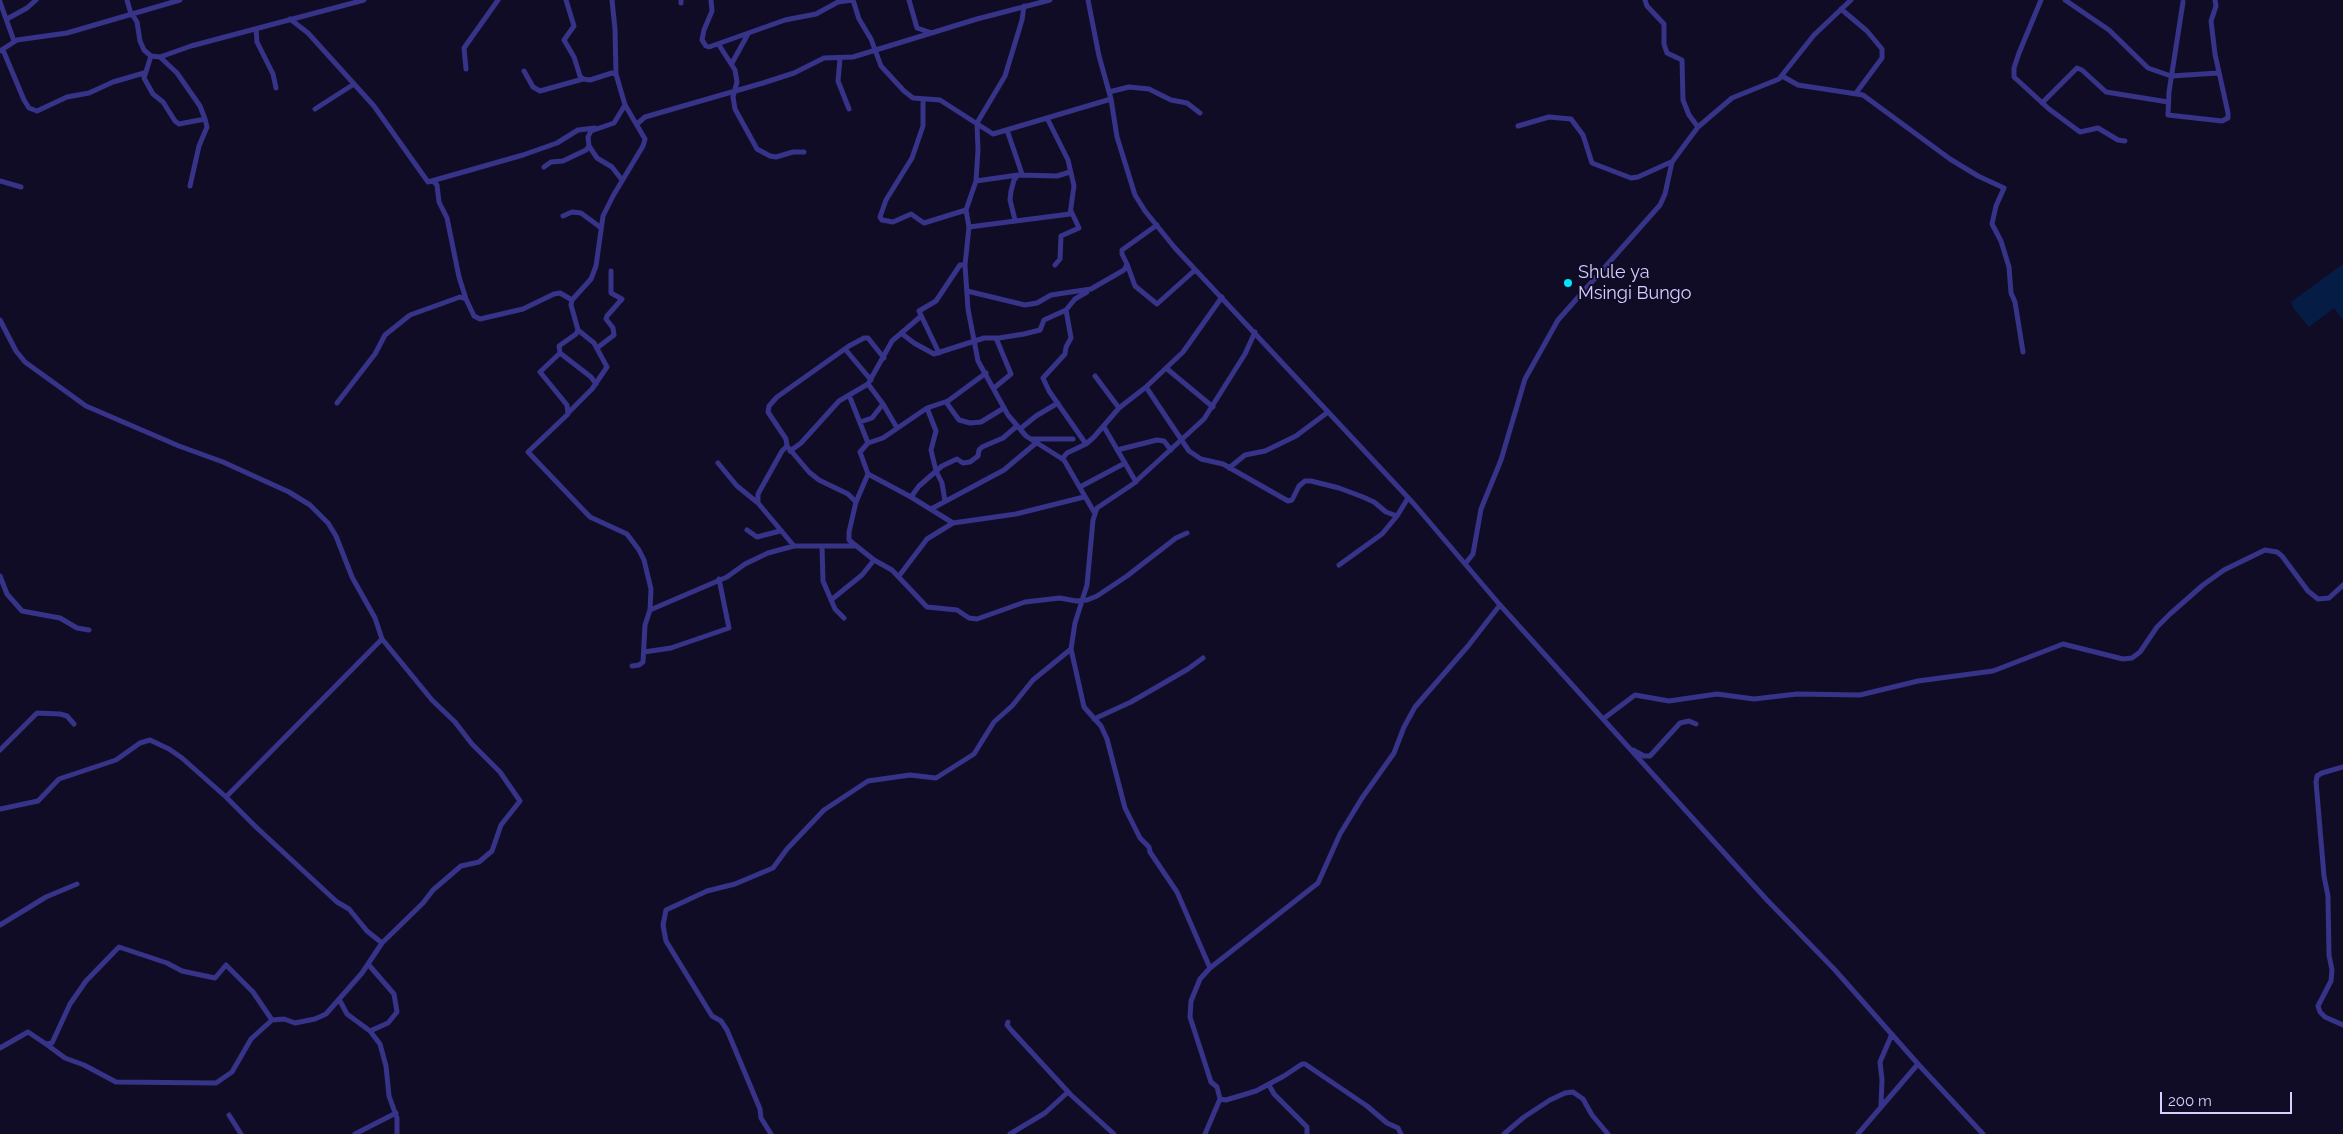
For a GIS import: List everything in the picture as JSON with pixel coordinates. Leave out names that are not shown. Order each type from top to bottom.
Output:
[{"type":"street","points":[[7,19],[27,8],[36,0]]},
{"type":"street","points":[[127,0],[137,22],[142,46],[151,56],[160,57],[290,19],[364,0]]},
{"type":"street","points":[[144,74],[113,82],[89,93],[67,97],[37,111],[32,110],[20,92],[2,51],[14,41],[67,33],[180,0]]},
{"type":"street","points":[[466,69],[464,48],[498,0]]},
{"type":"street","points":[[566,0],[574,26],[564,40],[582,80]]},
{"type":"street","points":[[612,0],[616,74],[625,105],[645,136],[645,141],[607,208],[600,227],[596,266],[591,279],[572,300],[571,305],[578,330],[591,339],[607,368],[596,384],[568,414],[528,452],[590,517],[626,534],[635,543],[644,560],[651,589],[650,610],[645,625],[644,652],[641,664],[632,666]]},
{"type":"street","points":[[711,0],[712,11],[702,40],[709,47],[785,20],[816,14],[838,2],[853,0],[859,19],[881,66],[898,86],[913,98],[940,100],[993,134],[1111,99]]},
{"type":"street","points":[[909,0],[917,28],[932,33]]},
{"type":"street","points":[[632,116],[641,119],[794,73],[821,59],[840,59],[875,50],[1050,0]]},
{"type":"street","points":[[1088,0],[1099,56],[1111,99],[1116,137],[1135,195],[1157,225],[1195,270],[1408,498],[1500,605],[1767,900],[1836,970],[1918,1064],[1983,1134]]},
{"type":"street","points":[[1645,0],[1647,6],[1664,24],[1666,53],[1682,60],[1681,83],[1684,106],[1698,126]]},
{"type":"street","points":[[1465,564],[1473,554],[1481,510],[1501,460],[1525,378],[1558,320],[1660,205],[1666,194],[1672,162],[1698,126],[1732,98],[1772,83],[1782,76],[1814,35],[1851,0]]},
{"type":"street","points":[[2041,0],[2019,53],[2013,74],[2042,103],[2080,132],[2098,128],[2118,140],[2125,141]]},
{"type":"street","points":[[2065,0],[2110,30],[2148,68],[2171,76],[2218,73]]},
{"type":"street","points":[[2183,2],[2171,76],[2168,102],[2169,116],[2226,119],[2228,112],[2218,73],[2211,21],[2216,6],[2215,0]]},
{"type":"street","points":[[0,2],[14,41]]},
{"type":"street","points":[[1024,6],[1022,20],[1005,76],[977,123],[976,181],[966,210],[969,227],[965,265],[968,309],[978,361],[1004,408],[1018,428],[1030,439],[1062,459],[1094,512],[1087,585],[1075,623],[1071,649],[1084,707],[1104,730],[1125,808],[1140,838],[1149,847],[1150,852],[1177,892],[1210,968]]},
{"type":"street","points":[[1841,9],[1867,31],[1882,49],[1882,58],[1856,93]]},
{"type":"street","points":[[290,19],[308,33],[381,114],[393,136],[415,161],[423,178],[428,182],[552,145],[578,130],[595,128],[614,122],[625,105]]},
{"type":"street","points":[[256,29],[257,42],[273,74],[276,88]]},
{"type":"street","points":[[732,63],[748,34]]},
{"type":"street","points":[[719,44],[732,63],[737,82],[743,89]]},
{"type":"street","points":[[151,56],[144,74],[153,94],[163,102],[179,124],[205,119]]},
{"type":"street","points":[[160,57],[177,73],[200,106],[207,127],[199,146],[190,186]]},
{"type":"street","points":[[840,59],[837,71],[838,80],[849,109]]},
{"type":"street","points":[[2042,103],[2077,68],[2082,70],[2106,92],[2168,102]]},
{"type":"street","points":[[524,71],[533,87],[540,91],[612,73],[616,74]]},
{"type":"street","points":[[1782,76],[1798,85],[1843,93],[1856,93],[1876,104],[1912,133],[1950,159],[1978,176],[2004,188],[1996,206],[1992,224],[2001,241],[2009,267],[2011,293],[2014,298],[2023,352]]},
{"type":"street","points":[[737,82],[733,92],[735,109],[757,149],[776,157],[793,152],[804,152]]},
{"type":"street","points":[[315,110],[354,84]]},
{"type":"street","points":[[1109,92],[1129,87],[1149,89],[1171,100],[1187,103],[1200,112]]},
{"type":"street","points":[[923,100],[923,126],[912,158],[886,200],[880,217],[882,220],[893,222],[911,214],[924,223],[966,210]]},
{"type":"street","points":[[1518,126],[1548,117],[1571,118],[1583,135],[1592,163],[1631,178],[1638,177],[1672,162]]},
{"type":"street","points":[[969,227],[1015,220],[1067,216],[1071,211],[1074,186],[1068,160],[1047,118]]},
{"type":"street","points":[[637,124],[641,119]]},
{"type":"street","points":[[595,128],[589,134],[589,146],[596,158],[612,167],[622,180]]},
{"type":"street","points":[[1007,130],[1020,175]]},
{"type":"street","points":[[544,168],[552,162],[563,161],[583,152],[589,146]]},
{"type":"street","points":[[976,181],[1020,175],[1057,176],[1070,172]]},
{"type":"street","points":[[1015,220],[1010,200],[1011,191],[1014,180],[1020,175]]},
{"type":"street","points":[[0,181],[21,186]]},
{"type":"street","points":[[433,181],[437,185],[439,202],[447,218],[459,277],[474,316],[480,319],[522,309],[560,293],[572,300]]},
{"type":"street","points":[[1055,265],[1060,259],[1061,236],[1079,228],[1071,211]]},
{"type":"street","points":[[563,216],[572,212],[581,213],[600,227]]},
{"type":"street","points":[[1157,225],[1122,250],[1133,283],[1157,304],[1195,270]]},
{"type":"street","points":[[939,353],[928,327],[918,311],[936,301],[958,267],[961,264],[965,265]]},
{"type":"street","points":[[902,333],[926,351],[934,354],[989,337],[996,338],[1038,331],[1044,320],[1066,310],[1088,290],[1117,275],[1127,267],[1127,264]]},
{"type":"street","points":[[597,348],[614,335],[606,319],[622,299],[611,293],[611,271]]},
{"type":"street","points":[[967,291],[1025,305],[1037,303],[1051,295],[1088,290]]},
{"type":"street","points":[[337,403],[375,354],[385,335],[402,319],[449,300],[460,297],[466,299]]},
{"type":"street","points":[[1062,459],[1067,453],[1086,444],[1104,428],[1119,408],[1146,387],[1191,343],[1222,297]]},
{"type":"street","points":[[1066,310],[1071,338],[1066,347],[1065,354],[1043,378],[1086,444]]},
{"type":"street","points":[[758,503],[758,494],[782,451],[800,443],[839,401],[870,382],[892,341],[920,317]]},
{"type":"street","points":[[0,320],[25,362],[86,406],[179,446],[223,462],[289,492],[310,505],[328,523],[336,536],[352,577],[375,618],[382,640],[432,700],[455,722],[472,744],[500,772],[520,800],[501,825],[496,845],[488,856],[479,862],[459,868],[433,890],[423,903],[382,943],[368,964],[326,1014],[295,1023],[284,1020],[272,1020],[251,1039],[232,1072],[216,1083],[116,1082],[84,1065],[65,1058],[28,1032],[0,1048]]},
{"type":"street","points":[[578,330],[573,337],[559,346],[560,353],[584,371],[596,384]]},
{"type":"street","points":[[1094,512],[1102,504],[1136,482],[1196,428],[1213,407],[1245,354],[1254,332]]},
{"type":"street","points":[[856,502],[848,494],[814,477],[789,448],[786,439],[768,412],[771,402],[859,340],[868,338],[884,358]]},
{"type":"street","points":[[994,388],[1011,374],[996,338]]},
{"type":"street","points":[[845,349],[870,382],[897,428]]},
{"type":"street","points":[[560,353],[540,372],[567,405],[568,414]]},
{"type":"street","points":[[1166,368],[1213,407]]},
{"type":"street","points":[[953,524],[911,496],[868,474],[860,452],[868,443],[882,438],[927,408],[946,402],[986,373]]},
{"type":"street","points":[[1095,376],[1119,408]]},
{"type":"street","points":[[1146,387],[1182,440],[1196,457],[1223,464],[1288,501],[1292,500],[1299,486],[1305,481],[1311,481],[1339,488],[1363,497],[1374,502],[1386,512],[1397,516]]},
{"type":"street","points":[[849,395],[868,443]]},
{"type":"street","points":[[946,402],[958,420],[970,423],[981,422],[1004,408]]},
{"type":"street","points":[[911,496],[936,470],[955,459],[963,463],[970,462],[978,456],[978,450],[982,447],[1003,438],[1058,403]]},
{"type":"street","points":[[860,422],[872,418],[883,404]]},
{"type":"street","points":[[927,408],[936,431],[931,450],[936,470],[942,483],[944,502]]},
{"type":"street","points":[[1229,468],[1245,455],[1265,452],[1296,436],[1328,412]]},
{"type":"street","points":[[1104,428],[1136,482]]},
{"type":"street","points":[[1030,439],[1073,439]]},
{"type":"street","points":[[1117,450],[1152,440],[1162,440],[1171,450]]},
{"type":"street","points":[[931,509],[1004,470],[1036,443]]},
{"type":"street","points":[[718,463],[737,486],[758,503],[794,546]]},
{"type":"street","points":[[1080,487],[1125,463]]},
{"type":"street","points":[[868,474],[856,502],[849,536],[854,546],[899,576],[927,607],[957,610],[973,618],[1002,611],[1025,602],[1060,598],[1082,601],[1102,593],[1176,538],[1186,533]]},
{"type":"street","points":[[899,576],[927,539],[953,524],[1016,514],[1084,497]]},
{"type":"street","points":[[1339,565],[1372,543],[1397,516],[1408,498]]},
{"type":"street","points":[[747,530],[757,537],[780,531]]},
{"type":"street","points":[[650,610],[665,605],[707,583],[719,579],[752,560],[794,546],[854,546]]},
{"type":"street","points":[[822,546],[823,581],[835,609],[844,618]]},
{"type":"street","points":[[1603,719],[1634,695],[1669,701],[1717,694],[1754,699],[1797,694],[1860,695],[1918,681],[1993,671],[2064,644],[2123,658],[2132,658],[2140,652],[2148,638],[2170,614],[2203,585],[2224,570],[2265,550],[2277,552],[2282,556],[2308,591],[2318,599],[2329,598],[2343,585]]},
{"type":"street","points":[[831,600],[862,575],[874,560]]},
{"type":"street","points":[[0,576],[7,594],[22,610],[60,618],[77,628],[89,630]]},
{"type":"street","points":[[644,652],[671,648],[729,628],[719,579]]},
{"type":"street","points":[[1205,1134],[1220,1098],[1218,1090],[1211,1082],[1204,1064],[1190,1017],[1193,993],[1200,979],[1210,968],[1318,883],[1340,834],[1362,798],[1394,753],[1404,727],[1415,707],[1468,646],[1500,605]]},
{"type":"street","points":[[226,797],[382,640]]},
{"type":"street","points":[[771,1134],[760,1118],[760,1109],[727,1030],[721,1021],[711,1014],[666,941],[663,925],[666,910],[707,891],[735,884],[774,868],[785,852],[824,810],[868,781],[910,775],[936,778],[971,757],[977,751],[994,722],[1012,706],[1032,680],[1071,649]]},
{"type":"street","points":[[1094,719],[1131,702],[1203,658]]},
{"type":"street","points":[[0,750],[38,713],[67,716],[74,724]]},
{"type":"street","points":[[1630,749],[1644,756],[1650,756],[1680,723],[1689,721],[1696,724]]},
{"type":"street","points":[[0,809],[38,802],[59,779],[116,760],[147,740],[169,749],[182,758],[337,902],[350,909],[368,931],[382,943]]},
{"type":"street","points":[[2343,767],[2322,773],[2317,776],[2316,782],[2324,876],[2328,896],[2329,954],[2332,970],[2331,981],[2318,1006],[2320,1012],[2325,1017],[2343,1025]]},
{"type":"street","points":[[0,925],[46,897],[77,884]]},
{"type":"street","points":[[46,1044],[53,1042],[70,1004],[86,980],[119,947],[167,963],[182,971],[215,978],[227,965],[253,992],[272,1020]]},
{"type":"street","points":[[368,964],[394,994],[397,1012],[388,1023],[370,1031]]},
{"type":"street","points":[[340,999],[350,1018],[370,1031],[378,1041],[383,1053],[389,1096],[396,1113],[397,1134]]},
{"type":"street","points":[[1008,1022],[1007,1025],[1012,1031],[1068,1092],[1114,1134]]},
{"type":"street","points":[[1881,1106],[1882,1080],[1880,1062],[1892,1034]]},
{"type":"street","points":[[1220,1098],[1226,1100],[1269,1085],[1302,1064],[1309,1065],[1384,1121],[1398,1128],[1401,1134]]},
{"type":"street","points":[[1858,1134],[1918,1064]]},
{"type":"street","points":[[1269,1085],[1274,1094],[1308,1127],[1307,1134]]},
{"type":"street","points":[[1010,1134],[1046,1113],[1068,1092]]},
{"type":"street","points":[[1504,1134],[1524,1117],[1550,1100],[1565,1093],[1573,1092],[1583,1099],[1592,1115],[1608,1134]]},
{"type":"street","points":[[355,1134],[396,1113]]},
{"type":"street","points":[[230,1115],[241,1134]]},
{"type":"water","points":[[2343,264],[2343,320],[2334,308],[2309,327],[2294,309],[2291,302]]},
{"type":"place","name":"Shule ya Msingi Bungo","points":[[1568,283]]}]
